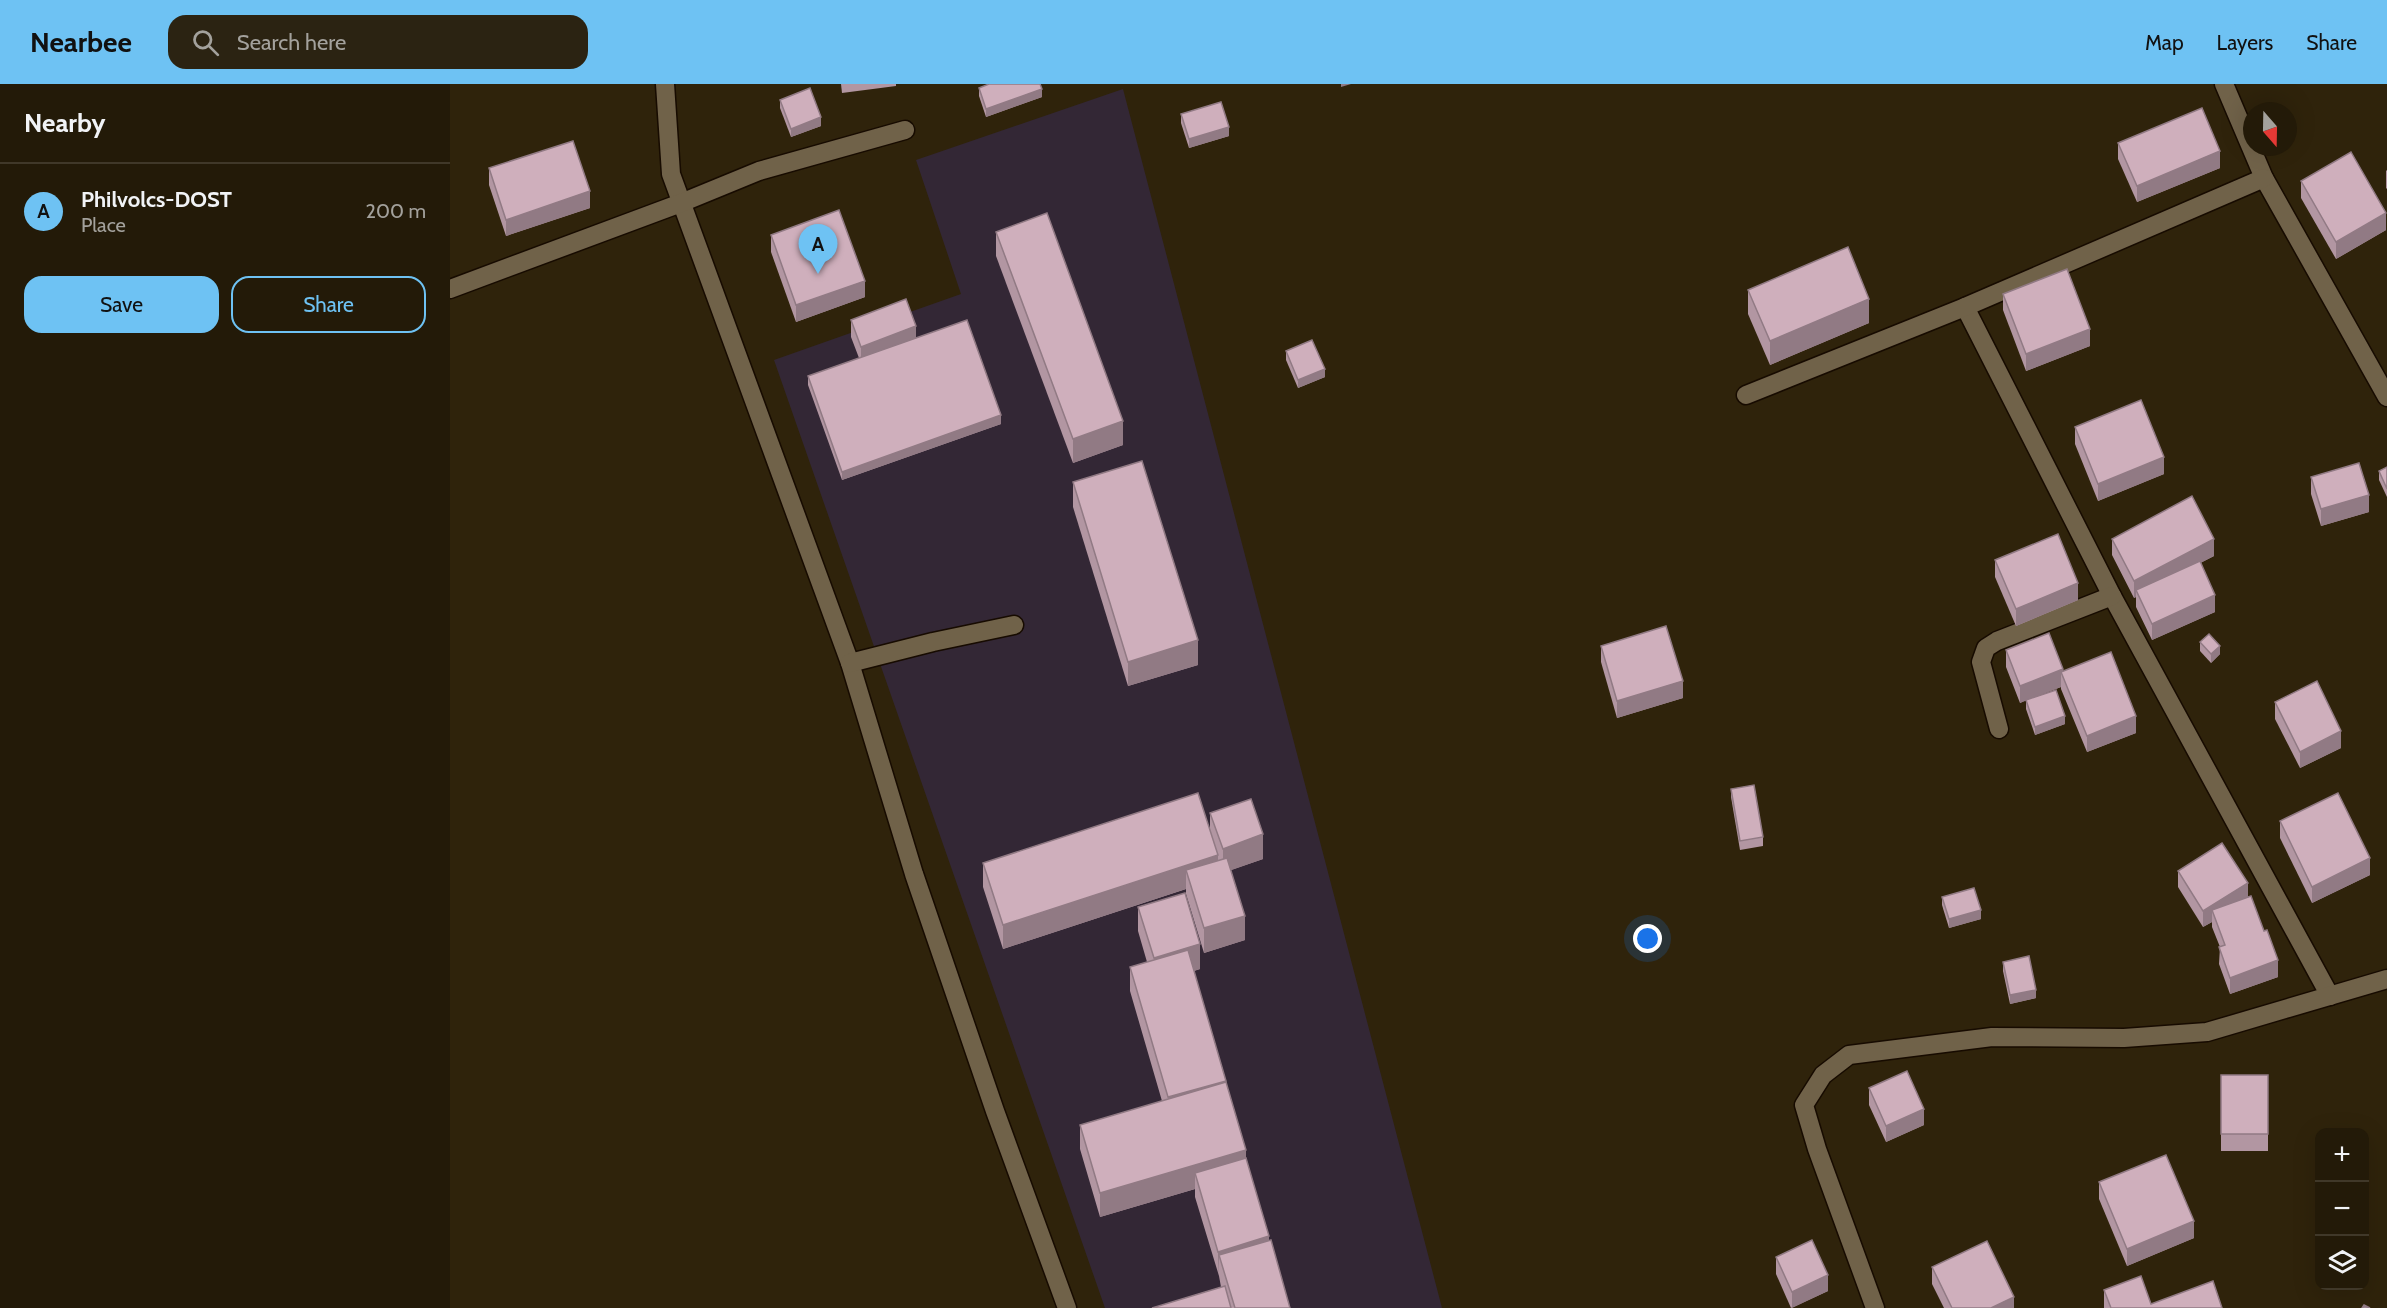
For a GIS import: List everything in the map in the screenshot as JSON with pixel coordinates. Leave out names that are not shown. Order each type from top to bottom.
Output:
[{"type":"street","points":[[665,84],[671,174],[850,663],[914,874],[995,1111],[1067,1308]]},
{"type":"street","points":[[2224,84],[2264,178],[2387,397]]},
{"type":"street","points":[[450,290],[681,203],[759,171],[905,130]]},
{"type":"street","points":[[1746,395],[1965,307],[2264,178]]},
{"type":"street","points":[[1965,307],[2112,596],[2330,996]]},
{"type":"street","points":[[1999,729],[1982,662],[1986,648],[1996,641],[2112,596]]},
{"type":"street","points":[[850,663],[1014,625]]},
{"type":"street","points":[[1875,1308],[1817,1149],[1804,1105],[1823,1075],[1849,1055],[1992,1037],[2124,1038],[2207,1032],[2387,979]]},
{"type":"shaded area","points":[[1123,89],[1442,1308],[1105,1308],[774,360],[961,294],[916,160]]},
{"type":"building","points":[[989,84],[1040,84],[1042,89],[986,109],[979,88]]},
{"type":"building","points":[[810,88],[821,117],[791,129],[780,100]]},
{"type":"building","points":[[1221,102],[1229,127],[1189,139],[1181,114]]},
{"type":"building","points":[[2202,108],[2220,151],[2137,186],[2118,143]]},
{"type":"building","points":[[573,141],[590,191],[506,220],[489,168]]},
{"type":"building","points":[[2351,152],[2386,213],[2336,242],[2301,181]]},
{"type":"building","points":[[839,210],[865,281],[796,305],[771,235]]},
{"type":"building","points":[[1047,213],[1123,421],[1073,439],[996,232]]},
{"type":"building","points":[[1848,247],[1869,299],[1770,341],[1748,290]]},
{"type":"building","points":[[2067,269],[2090,329],[2026,354],[2003,294]]},
{"type":"building","points":[[906,299],[916,326],[861,347],[851,320]]},
{"type":"building","points":[[967,320],[1001,415],[842,472],[808,376]]},
{"type":"building","points":[[1312,340],[1325,369],[1298,380],[1286,351]]},
{"type":"building","points":[[2141,400],[2164,457],[2098,484],[2075,427]]},
{"type":"building","points":[[1142,461],[1198,640],[1128,662],[1073,482]]},
{"type":"building","points":[[2359,463],[2369,495],[2321,509],[2311,477]]},
{"type":"building","points":[[2387,467],[2387,489],[2379,471]]},
{"type":"building","points":[[2192,496],[2214,539],[2134,581],[2112,539]]},
{"type":"building","points":[[2058,534],[2078,583],[2016,609],[1995,560]]},
{"type":"building","points":[[2200,561],[2215,595],[2152,624],[2136,590]]},
{"type":"building","points":[[1666,626],[1683,681],[1617,701],[1601,646]]},
{"type":"building","points":[[2049,633],[2063,669],[2020,686],[2006,650]]},
{"type":"building","points":[[2209,634],[2220,646],[2211,654],[2200,642]]},
{"type":"building","points":[[2111,652],[2136,716],[2087,736],[2061,672]]},
{"type":"building","points":[[2317,681],[2341,731],[2300,752],[2275,702]]},
{"type":"building","points":[[2056,690],[2065,716],[2035,727],[2026,700]]},
{"type":"building","points":[[1754,785],[1763,837],[1740,841],[1731,789]]},
{"type":"building","points":[[1198,793],[1218,855],[1003,925],[983,863]]},
{"type":"building","points":[[2338,793],[2370,858],[2312,887],[2280,821]]},
{"type":"building","points":[[1251,799],[1263,834],[1223,849],[1210,813]]},
{"type":"building","points":[[2222,843],[2248,883],[2203,911],[2178,871]]},
{"type":"building","points":[[1227,858],[1245,916],[1204,928],[1186,870]]},
{"type":"building","points":[[1974,888],[1981,910],[1949,919],[1942,897]]},
{"type":"building","points":[[1185,893],[1200,944],[1154,958],[1138,907]]},
{"type":"building","points":[[2251,896],[2278,960],[2230,978],[2219,947],[2225,945],[2212,910]]},
{"type":"building","points":[[1188,950],[1226,1081],[1168,1097],[1130,967]]},
{"type":"building","points":[[2029,956],[2036,990],[2010,995],[2003,962]]},
{"type":"building","points":[[1907,1071],[1924,1109],[1886,1126],[1869,1088]]},
{"type":"building","points":[[2221,1075],[2268,1075],[2268,1134],[2221,1134]]},
{"type":"building","points":[[1226,1082],[1246,1150],[1100,1193],[1080,1125]]},
{"type":"building","points":[[2166,1155],[2194,1221],[2127,1249],[2099,1182]]},
{"type":"building","points":[[1246,1158],[1269,1236],[1218,1252],[1195,1173]]},
{"type":"building","points":[[1271,1240],[1290,1308],[1235,1308],[1219,1255]]},
{"type":"building","points":[[1812,1240],[1828,1275],[1792,1292],[1776,1257]]},
{"type":"building","points":[[1987,1241],[2014,1297],[1991,1308],[1952,1308],[1932,1267]]},
{"type":"building","points":[[2141,1276],[2151,1304],[2213,1281],[2222,1308],[2111,1308],[2104,1290]]},
{"type":"building","points":[[1225,1286],[1231,1308],[1152,1308]]},
{"type":"place","name":"Philvolcs-DOST","points":[[818,274]]}]
